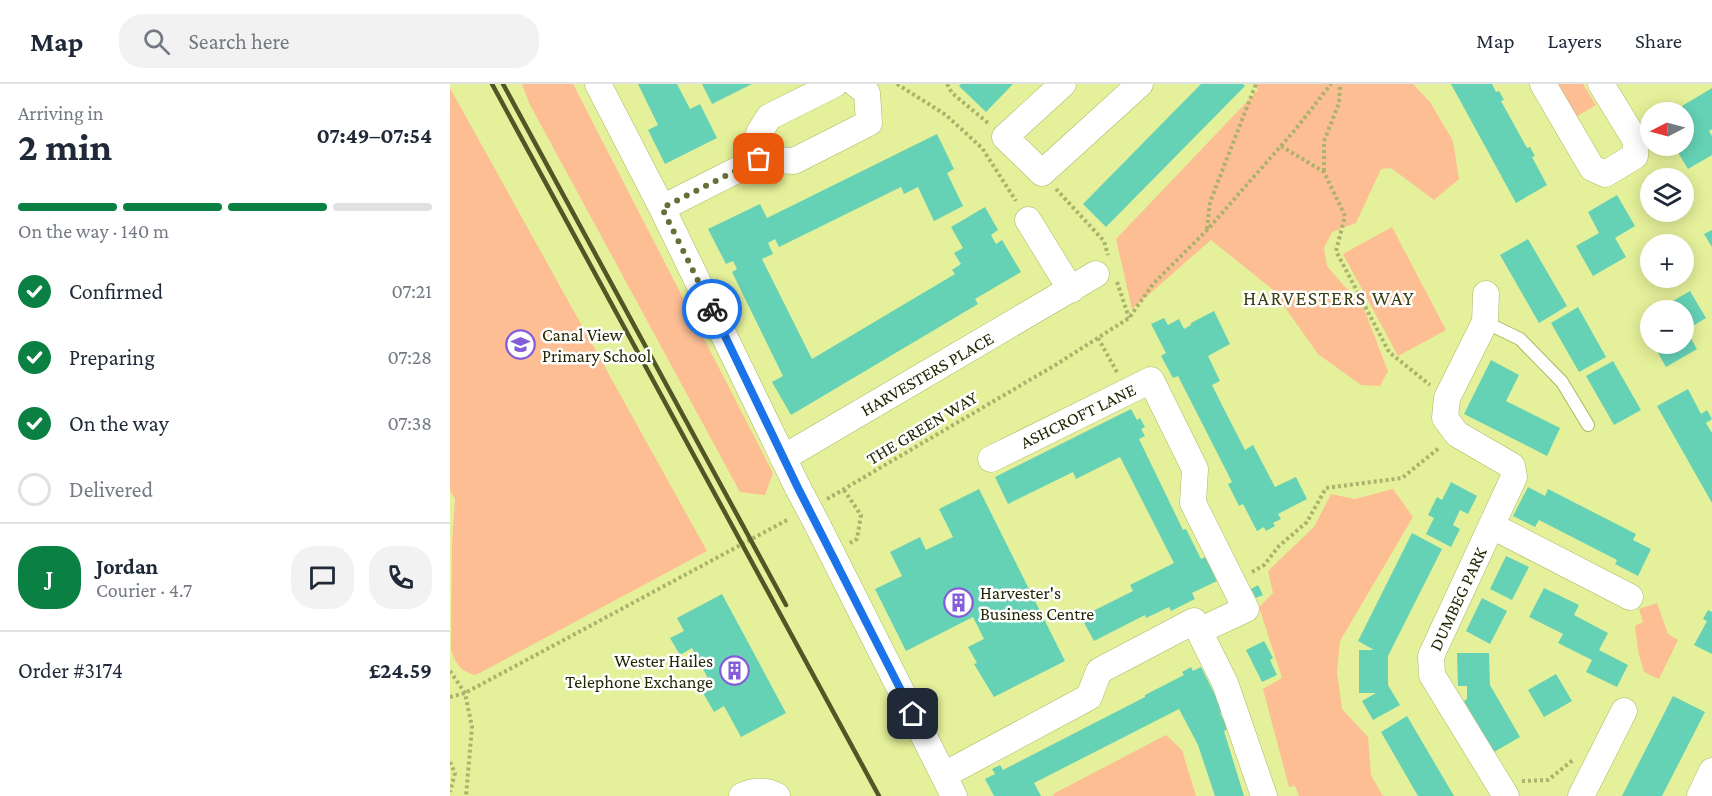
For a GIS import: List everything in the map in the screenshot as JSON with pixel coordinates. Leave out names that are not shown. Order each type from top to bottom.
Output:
[{"type":"street","points":[[598,84],[662,208],[798,488],[820,512],[832,553],[949,785],[1089,697],[1099,671],[1196,626],[1226,683],[1264,796]]},
{"type":"street","points":[[759,159],[759,133],[769,117],[835,84]]},
{"type":"street","points":[[662,208],[759,159],[794,161],[869,123],[867,93],[856,84]]},
{"type":"street","points":[[1063,84],[1005,137],[1042,173],[1140,84]]},
{"type":"street","points":[[1543,84],[1592,168],[1605,174],[1635,156],[1636,141],[1601,84]]},
{"type":"street","points":[[1028,220],[1071,290]]},
{"type":"street","name":"HARVESTERS PLACE","points":[[783,458],[1107,271]]},
{"type":"street","points":[[1456,434],[1445,418],[1447,398],[1485,322],[1486,294]]},
{"type":"street","name":"ASHCROFT LANE","points":[[991,459],[1151,380],[1195,469],[1193,503],[1246,609],[1196,626]]},
{"type":"street","name":"DUMBEG PARK","points":[[1456,434],[1512,466],[1514,477],[1431,656],[1432,675],[1504,793]]},
{"type":"street","name":"DUMBEG PARK","points":[[1492,526],[1630,597]]},
{"type":"street","points":[[1581,796],[1624,711]]},
{"type":"street","points":[[1700,796],[1712,771]]},
{"type":"street","points":[[742,796],[747,793],[768,791],[777,796]]},
{"type":"lane","points":[[1485,322],[1520,339],[1562,382],[1588,425]]},
{"type":"path","points":[[897,84],[946,115],[982,148],[1028,220]]},
{"type":"path","points":[[947,84],[952,93],[1005,137]]},
{"type":"path","points":[[1207,230],[1210,202],[1256,84]]},
{"type":"path","name":"THE GREEN WAY","points":[[820,512],[844,490],[1129,318],[1153,284],[1207,230],[1281,146],[1331,84]]},
{"type":"path","points":[[1340,84],[1339,103],[1324,141],[1324,172],[1345,216],[1336,250],[1389,352],[1447,398]]},
{"type":"path","points":[[1281,146],[1324,172]]},
{"type":"path","points":[[1042,173],[1104,242],[1107,271],[1129,318]]},
{"type":"path","points":[[1098,338],[1127,391]]},
{"type":"path","points":[[1233,582],[1264,565],[1279,546],[1307,522],[1326,488],[1402,478],[1456,434]]},
{"type":"path","points":[[832,553],[857,539],[861,515],[844,490]]},
{"type":"path","points":[[450,697],[465,693],[793,518]]},
{"type":"path","points":[[450,671],[465,693],[472,726],[466,796]]},
{"type":"path","points":[[1504,793],[1524,780],[1548,780],[1574,758]]},
{"type":"path","points":[[450,762],[455,773],[450,792]]},
{"type":"shaded area","points":[[522,84],[573,84],[773,473],[765,495],[740,492],[529,103]]},
{"type":"shaded area","points":[[1255,84],[1413,84],[1430,102],[1453,141],[1459,179],[1434,200],[1391,168],[1381,169],[1356,223],[1332,232],[1324,248],[1327,266],[1364,309],[1388,371],[1380,386],[1361,385],[1318,354],[1272,289],[1211,240],[1132,309],[1116,239],[1258,90]]},
{"type":"shaded area","points":[[1556,84],[1583,84],[1596,105],[1576,117]]},
{"type":"shaded area","name":"Canal View Primary School","points":[[450,88],[707,551],[476,675],[460,667],[451,650],[452,543],[455,499],[450,490]]},
{"type":"shaded area","points":[[1392,227],[1446,330],[1398,356],[1343,254]]},
{"type":"shaded area","points":[[1393,489],[1413,517],[1340,641],[1337,672],[1342,709],[1368,737],[1371,775],[1383,796],[1299,796],[1295,786],[1289,787],[1263,689],[1282,678],[1259,607],[1273,593],[1268,571],[1314,527],[1331,494],[1355,499]]},
{"type":"shaded area","points":[[1657,603],[1668,634],[1678,640],[1659,679],[1644,672],[1638,651],[1635,626],[1643,622],[1639,609]]},
{"type":"shaded area","points":[[1166,735],[1182,750],[1196,796],[1054,796],[1053,794]]},
{"type":"building","points":[[638,84],[677,84],[690,109],[700,104],[717,138],[665,164],[648,130],[658,125]]},
{"type":"building","points":[[702,84],[752,84],[712,104]]},
{"type":"building","points":[[961,84],[1013,84],[986,112],[959,86]]},
{"type":"building","points":[[1201,84],[1243,84],[1245,86],[1106,227],[1083,204]]},
{"type":"building","points":[[1451,84],[1492,84],[1496,92],[1499,91],[1504,100],[1501,101],[1527,148],[1530,147],[1535,156],[1532,157],[1547,185],[1516,203]]},
{"type":"building","points":[[1712,88],[1712,129],[1709,131],[1712,136],[1712,155],[1687,168],[1680,156],[1694,156],[1694,102],[1689,102]]},
{"type":"building","points":[[937,134],[954,169],[947,173],[963,206],[934,221],[918,187],[904,194],[901,187],[779,247],[775,239],[768,243],[773,254],[762,259],[812,359],[955,274],[952,270],[961,264],[954,253],[963,248],[951,227],[985,207],[998,230],[991,235],[993,239],[996,244],[1002,240],[1021,272],[975,299],[978,304],[791,415],[772,382],[783,376],[732,272],[737,269],[733,261],[726,264],[708,229],[760,204],[767,218]]},
{"type":"building","points":[[1617,195],[1635,226],[1615,238],[1626,257],[1593,276],[1576,246],[1599,233],[1588,212]]},
{"type":"building","points":[[1712,230],[1712,247],[1704,234]]},
{"type":"building","points":[[1528,239],[1567,306],[1539,323],[1500,255]]},
{"type":"building","points":[[1690,291],[1706,318],[1694,325],[1694,300],[1675,300]]},
{"type":"building","points":[[1578,307],[1606,357],[1579,372],[1551,323]]},
{"type":"building","points":[[1214,311],[1230,344],[1208,356],[1220,381],[1212,385],[1245,450],[1253,445],[1275,487],[1296,477],[1307,499],[1278,514],[1281,519],[1273,523],[1275,526],[1266,531],[1264,527],[1257,531],[1243,504],[1239,506],[1228,484],[1232,482],[1178,376],[1173,378],[1161,356],[1166,353],[1151,324],[1164,318],[1168,325],[1179,319],[1184,329]]},
{"type":"building","points":[[1659,354],[1688,354],[1666,367]]},
{"type":"building","points":[[1491,360],[1519,375],[1506,401],[1560,428],[1547,456],[1464,414]]},
{"type":"building","points":[[1613,361],[1641,410],[1614,425],[1586,376]]},
{"type":"building","points":[[1688,389],[1701,414],[1707,410],[1712,419],[1706,423],[1712,433],[1712,503],[1657,406]]},
{"type":"building","points":[[1131,409],[1137,420],[1140,418],[1145,427],[1141,429],[1145,436],[1139,439],[1183,530],[1186,529],[1201,559],[1205,557],[1210,566],[1215,563],[1220,572],[1214,575],[1217,581],[1192,593],[1195,599],[1171,611],[1169,607],[1146,618],[1145,615],[1094,641],[1081,617],[1133,591],[1130,585],[1174,563],[1120,457],[1076,479],[1073,472],[1008,504],[995,477]]},
{"type":"building","points":[[1451,482],[1477,496],[1468,514],[1460,510],[1453,525],[1460,529],[1451,547],[1426,534],[1434,518],[1428,515],[1437,497],[1442,500]]},
{"type":"building","points":[[1528,487],[1545,496],[1548,489],[1636,534],[1633,540],[1651,549],[1638,576],[1615,564],[1617,560],[1539,520],[1535,527],[1513,516]]},
{"type":"building","name":"Harvester's Business Centre","points":[[979,489],[1065,661],[994,697],[974,664],[977,663],[968,647],[984,639],[973,617],[906,651],[875,589],[902,576],[890,552],[920,537],[926,550],[953,537],[939,509]]},
{"type":"building","points":[[1412,533],[1442,549],[1388,656],[1388,685],[1400,705],[1373,720],[1362,701],[1376,693],[1359,693],[1359,650],[1374,650],[1358,641]]},
{"type":"building","points":[[1506,556],[1529,567],[1512,600],[1490,589]]},
{"type":"building","points":[[1258,585],[1263,595],[1256,598],[1251,589]]},
{"type":"building","points":[[1544,588],[1579,605],[1574,615],[1608,633],[1599,650],[1628,665],[1617,687],[1586,672],[1592,660],[1558,643],[1563,634],[1529,617]]},
{"type":"building","name":"Wester Hailes Telephone Exchange","points":[[722,594],[786,713],[741,737],[724,706],[714,712],[703,693],[713,688],[692,648],[680,655],[670,638],[684,631],[677,618]]},
{"type":"building","points":[[1482,598],[1507,611],[1490,644],[1466,631]]},
{"type":"building","points":[[1708,610],[1712,612],[1712,654],[1694,645],[1707,621],[1703,619]]},
{"type":"building","points":[[1264,641],[1273,658],[1270,660],[1277,675],[1262,682],[1246,650]]},
{"type":"building","points":[[1457,653],[1489,653],[1490,685],[1520,737],[1494,752],[1464,701],[1467,699],[1467,686],[1458,686]]},
{"type":"building","points":[[1191,667],[1193,671],[1201,667],[1223,711],[1220,713],[1228,729],[1224,731],[1244,796],[1215,796],[1198,745],[1179,709],[1034,783],[1041,796],[994,796],[985,779],[995,774],[992,769],[1000,765],[1003,770],[1145,697],[1184,675],[1182,672]]},
{"type":"building","points":[[1556,674],[1572,701],[1544,717],[1528,690]]},
{"type":"building","points":[[1673,696],[1705,712],[1662,796],[1622,796]]},
{"type":"building","points":[[1407,716],[1454,796],[1418,796],[1381,732]]},
{"type":"railway","points":[[492,84],[879,796]]},
{"type":"railway","points":[[503,84],[786,605]]},
{"type":"way so far","points":[[712,309],[662,208],[759,159]]},
{"type":"place","name":"Canal View Primary School","points":[[521,345]]},
{"type":"place","name":"Harvester's Business Centre","points":[[959,603]]},
{"type":"place","name":"Wester Hailes Telephone Exchange","points":[[734,671]]},
{"type":"district","name":"HARVESTERS WAY","points":[[1329,298]]},
{"type":"route","points":[[712,309],[798,488],[913,714]]}]
